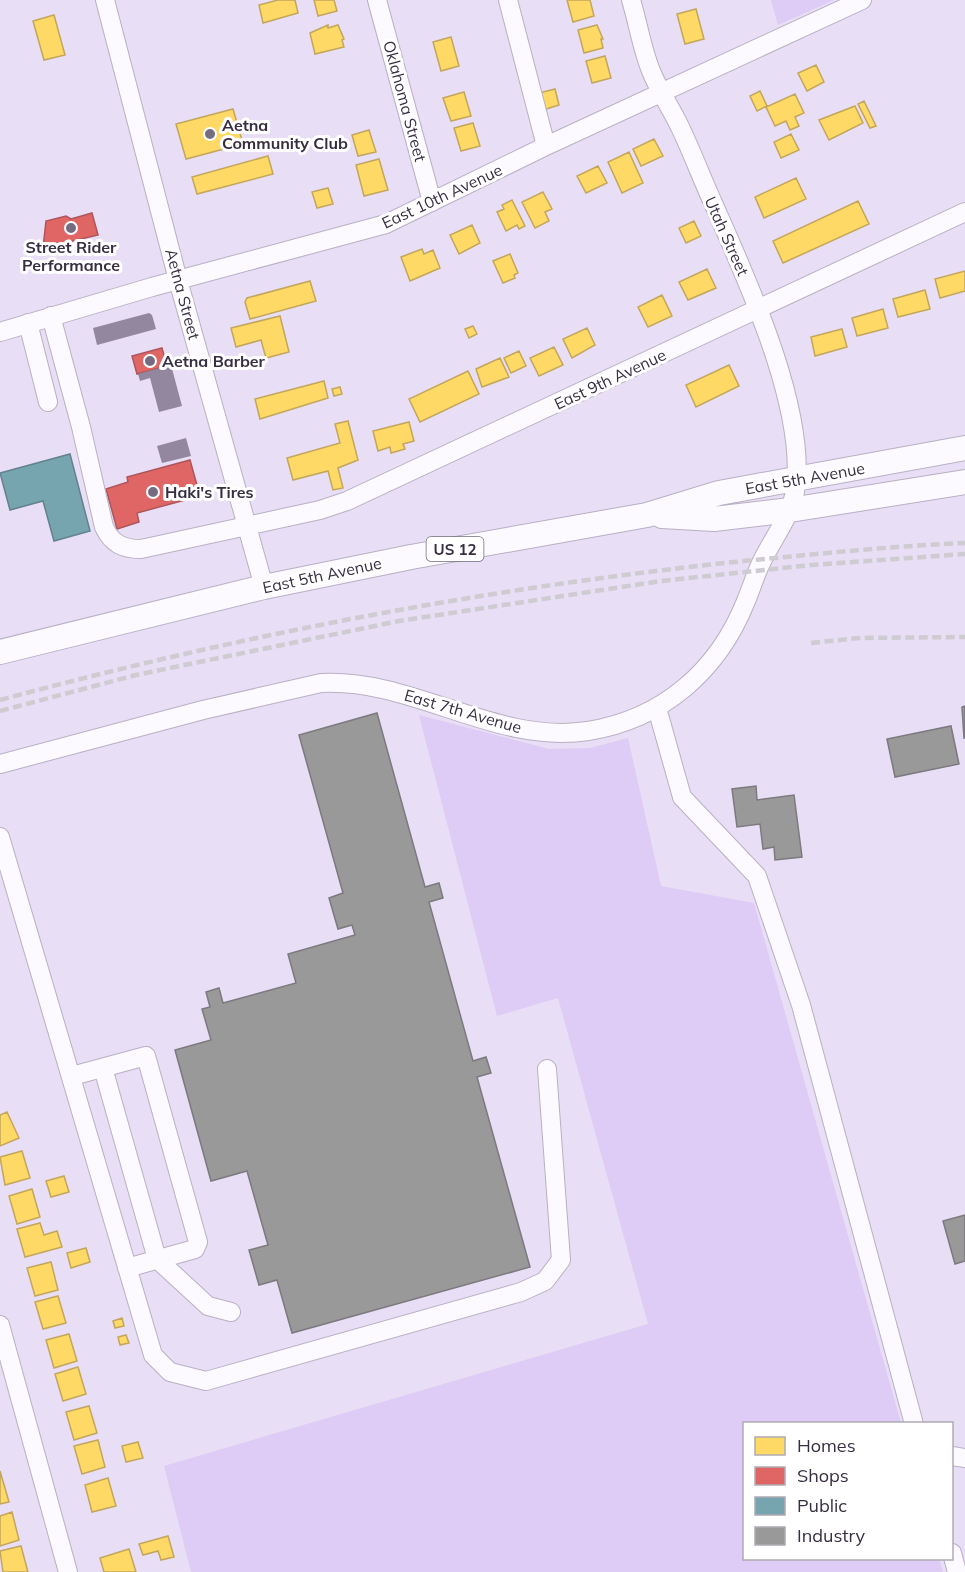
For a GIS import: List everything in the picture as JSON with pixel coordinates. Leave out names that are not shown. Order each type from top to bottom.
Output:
[{"type":"main road","name":"East 5th Avenue","points":[[0,652],[264,587],[411,557],[647,515],[720,493],[965,448]]},
{"type":"main road","name":"East 5th Avenue","points":[[647,515],[714,519],[790,510],[965,482]]},
{"type":"street","name":"Aetna Street","points":[[105,0],[178,280],[264,587]]},
{"type":"street","name":"Oklahoma Street","points":[[377,0],[432,202]]},
{"type":"street","points":[[508,0],[546,147]]},
{"type":"street","name":"Utah Street","points":[[632,0],[648,62],[735,251],[758,310],[784,388],[792,433],[796,479]]},
{"type":"street","name":"East 10th Avenue","points":[[0,332],[178,280],[375,228],[862,0]]},
{"type":"street","name":"East 9th Avenue","points":[[51,316],[81,427],[104,527],[109,538],[129,549],[141,549],[320,510],[361,495],[965,212]]},
{"type":"street","points":[[28,323],[48,402]]},
{"type":"street","name":"East 7th Avenue","points":[[0,764],[182,715],[321,683],[358,683],[502,725],[545,732],[566,733],[603,728],[640,717],[689,685],[722,649],[739,618],[763,559],[790,510],[796,479]]},
{"type":"street","points":[[657,708],[682,797],[757,876],[779,937],[801,1005],[913,1422]]},
{"type":"street","points":[[0,837],[153,1355],[170,1372],[206,1381],[529,1288],[545,1281],[561,1260],[547,1069]]},
{"type":"street","points":[[72,1076],[146,1056],[198,1242],[195,1249],[127,1268]]},
{"type":"street","points":[[103,1068],[157,1259],[208,1306],[231,1312]]},
{"type":"street","points":[[0,1325],[68,1572]]},
{"type":"shaded area","points":[[771,0],[834,0],[778,25]]},
{"type":"shaded area","points":[[419,715],[549,749],[590,748],[628,738],[661,886],[754,903],[901,1422],[743,1422],[743,1560],[939,1560],[943,1572],[191,1572],[164,1466],[648,1324],[558,998],[497,1016]]},
{"type":"building: Homes","points":[[278,0],[295,0],[298,13],[263,23],[259,5]]},
{"type":"building: Homes","points":[[314,0],[334,0],[337,11],[318,16]]},
{"type":"building: Homes","points":[[567,0],[590,0],[594,16],[573,22]]},
{"type":"building: Homes","points":[[696,9],[704,39],[685,44],[677,14]]},
{"type":"building: Homes","points":[[54,15],[65,55],[44,60],[33,21]]},
{"type":"building: Homes","points":[[328,25],[328,28],[338,25],[344,39],[342,40],[344,47],[315,54],[310,33]]},
{"type":"building: Homes","points":[[597,25],[603,39],[601,39],[603,48],[584,53],[578,30]]},
{"type":"building: Homes","points":[[451,37],[459,66],[441,71],[433,42]]},
{"type":"building: Homes","points":[[605,56],[611,78],[592,83],[586,61]]},
{"type":"building: Homes","points":[[816,65],[824,82],[807,91],[798,73]]},
{"type":"building: Homes","points":[[555,89],[559,105],[543,110],[539,93]]},
{"type":"building: Homes","points":[[760,91],[767,106],[757,111],[750,96]]},
{"type":"building: Homes","points":[[464,92],[471,116],[451,121],[443,98]]},
{"type":"building: Homes","points":[[795,94],[804,113],[795,117],[799,126],[790,130],[786,121],[775,126],[766,107]]},
{"type":"building: Homes","points":[[864,101],[876,126],[870,128],[858,104]]},
{"type":"building: Homes","points":[[855,106],[863,123],[829,140],[819,120]]},
{"type":"building: Homes","name":"Aetna Community Club","points":[[233,109],[243,144],[186,159],[176,124]]},
{"type":"building: Homes","points":[[473,123],[480,146],[461,151],[454,128]]},
{"type":"building: Homes","points":[[369,130],[376,152],[358,156],[352,135]]},
{"type":"building: Homes","points":[[791,134],[799,150],[781,158],[774,142]]},
{"type":"building: Homes","points":[[654,139],[663,156],[641,166],[633,149]]},
{"type":"building: Homes","points":[[629,152],[643,183],[622,193],[608,162]]},
{"type":"building: Homes","points":[[268,156],[273,174],[197,194],[192,177]]},
{"type":"building: Homes","points":[[379,159],[388,190],[364,196],[356,165]]},
{"type":"building: Homes","points":[[598,166],[607,183],[586,193],[577,176]]},
{"type":"building: Homes","points":[[796,178],[806,199],[764,218],[755,197]]},
{"type":"building: Homes","points":[[328,188],[333,204],[317,208],[312,192]]},
{"type":"building: Homes","points":[[543,192],[552,209],[545,212],[549,221],[535,228],[522,202]]},
{"type":"building: Homes","points":[[512,200],[525,226],[519,229],[517,225],[506,231],[497,212],[504,209],[502,205]]},
{"type":"building: Homes","points":[[858,201],[869,224],[783,263],[773,241]]},
{"type":"building: Homes","points":[[694,221],[701,236],[686,243],[679,228]]},
{"type":"building: Homes","points":[[472,225],[480,243],[459,254],[450,235]]},
{"type":"building: Homes","points":[[422,249],[424,254],[433,250],[440,268],[410,281],[401,257]]},
{"type":"building: Homes","points":[[510,254],[518,273],[514,275],[515,278],[503,283],[493,261]]},
{"type":"building: Homes","points":[[707,269],[716,288],[688,300],[679,282]]},
{"type":"building: Homes","points":[[965,271],[965,291],[940,298],[935,279]]},
{"type":"building: Homes","points":[[310,281],[316,301],[250,319],[245,302],[247,298]]},
{"type":"building: Homes","points":[[925,290],[930,309],[898,317],[893,299]]},
{"type":"building: Homes","points":[[662,295],[672,316],[648,327],[638,307]]},
{"type":"building: Homes","points":[[883,309],[888,328],[857,336],[852,318]]},
{"type":"building: Homes","points":[[280,316],[289,352],[266,358],[261,340],[236,347],[231,328]]},
{"type":"building: Homes","points":[[473,326],[477,334],[469,338],[465,329]]},
{"type":"building: Homes","points":[[587,328],[595,345],[572,358],[563,339]]},
{"type":"building: Homes","points":[[842,329],[847,347],[815,356],[811,337]]},
{"type":"building: Homes","points":[[554,347],[563,365],[539,376],[530,358]]},
{"type":"building: Homes","points":[[519,351],[526,366],[511,373],[504,358]]},
{"type":"building: Homes","points":[[500,358],[509,377],[482,387],[476,369]]},
{"type":"building: Homes","points":[[729,365],[739,386],[696,407],[686,385]]},
{"type":"building: Homes","points":[[468,371],[479,394],[420,422],[409,399]]},
{"type":"building: Homes","points":[[324,381],[328,398],[260,419],[255,399]]},
{"type":"building: Homes","points":[[340,387],[342,394],[334,396],[332,389]]},
{"type":"building: Homes","points":[[348,421],[358,460],[338,468],[343,488],[333,490],[328,471],[293,480],[287,458],[340,443],[335,424]]},
{"type":"building: Homes","points":[[409,422],[414,441],[403,444],[405,449],[391,453],[390,447],[378,451],[373,431]]},
{"type":"building: Homes","points":[[7,1112],[19,1138],[0,1146],[0,1115]]},
{"type":"building: Homes","points":[[22,1151],[30,1178],[5,1185],[0,1157]]},
{"type":"building: Homes","points":[[64,1176],[69,1192],[51,1197],[46,1181]]},
{"type":"building: Homes","points":[[32,1189],[40,1217],[17,1224],[9,1196]]},
{"type":"building: Homes","points":[[40,1223],[44,1235],[57,1231],[62,1247],[25,1257],[17,1229]]},
{"type":"building: Homes","points":[[86,1248],[90,1262],[71,1268],[67,1253]]},
{"type":"building: Homes","points":[[51,1262],[58,1290],[35,1296],[27,1268]]},
{"type":"building: Homes","points":[[58,1296],[66,1323],[43,1329],[35,1302]]},
{"type":"building: Homes","points":[[122,1318],[124,1326],[115,1328],[113,1321]]},
{"type":"building: Homes","points":[[69,1334],[77,1361],[54,1368],[46,1340]]},
{"type":"building: Homes","points":[[126,1335],[129,1343],[120,1345],[118,1337]]},
{"type":"building: Homes","points":[[78,1367],[86,1394],[63,1401],[55,1374]]},
{"type":"building: Homes","points":[[89,1406],[97,1433],[74,1440],[66,1412]]},
{"type":"building: Homes","points":[[98,1440],[105,1467],[82,1474],[74,1446]]},
{"type":"building: Homes","points":[[138,1442],[143,1458],[126,1462],[122,1446]]},
{"type":"building: Homes","points":[[0,1471],[9,1502],[0,1504]]},
{"type":"building: Homes","points":[[108,1478],[116,1506],[92,1512],[85,1485]]},
{"type":"building: Homes","points":[[12,1512],[19,1540],[0,1546],[0,1516]]},
{"type":"building: Homes","points":[[168,1536],[174,1557],[161,1560],[158,1551],[143,1555],[139,1544]]},
{"type":"building: Homes","points":[[21,1546],[28,1572],[3,1572],[0,1551]]},
{"type":"building: Homes","points":[[129,1549],[136,1572],[104,1572],[100,1558]]},
{"type":"building: Shops","name":"Street Rider Performance","points":[[92,213],[98,235],[43,248],[46,221],[66,216],[71,219]]},
{"type":"building: Shops","name":"Aetna Barber","points":[[162,348],[167,366],[137,374],[132,356]]},
{"type":"building: Shops","name":"Haki's Tires","points":[[190,460],[200,496],[137,513],[139,522],[117,529],[106,489],[128,482],[127,477]]},
{"type":"building: Public","points":[[70,454],[90,531],[54,541],[43,501],[10,510],[0,473]]},
{"type":"building: Industry","points":[[965,706],[965,738],[964,738],[962,707]]},
{"type":"building: Industry","points":[[377,713],[425,887],[439,883],[443,898],[429,902],[473,1061],[486,1057],[491,1073],[477,1077],[530,1267],[292,1333],[277,1280],[259,1285],[249,1250],[268,1245],[247,1171],[211,1181],[175,1050],[211,1040],[202,1009],[210,1007],[206,992],[219,988],[223,1003],[296,983],[288,954],[355,935],[352,925],[338,929],[329,898],[343,893],[299,735]]},
{"type":"building: Industry","points":[[951,726],[959,764],[895,777],[887,739]]},
{"type":"building: Industry","points":[[756,786],[757,800],[794,795],[802,857],[775,860],[774,847],[763,849],[760,824],[737,827],[732,789]]},
{"type":"building: Industry","points":[[965,1215],[965,1261],[955,1264],[943,1221]]},
{"type":"building: Other","points":[[149,313],[152,315],[156,329],[97,345],[93,328]]},
{"type":"building: Other","points":[[171,365],[182,406],[159,412],[150,378],[140,381],[138,374]]},
{"type":"building: Other","points":[[186,438],[191,456],[162,463],[157,446]]},
{"type":"railway","points":[[0,700],[184,654],[276,634],[463,599],[556,584],[744,561],[965,543]]},
{"type":"railway","points":[[0,711],[136,675],[399,621],[661,581],[811,565],[965,554]]},
{"type":"railway","points":[[811,643],[859,638],[965,637]]},
{"type":"place","name":"Aetna Community Club","points":[[210,134]]},
{"type":"place","name":"Street Rider Performance","points":[[71,228]]},
{"type":"place","name":"Aetna Barber","points":[[150,361]]},
{"type":"place","name":"Haki's Tires","points":[[153,492]]}]
